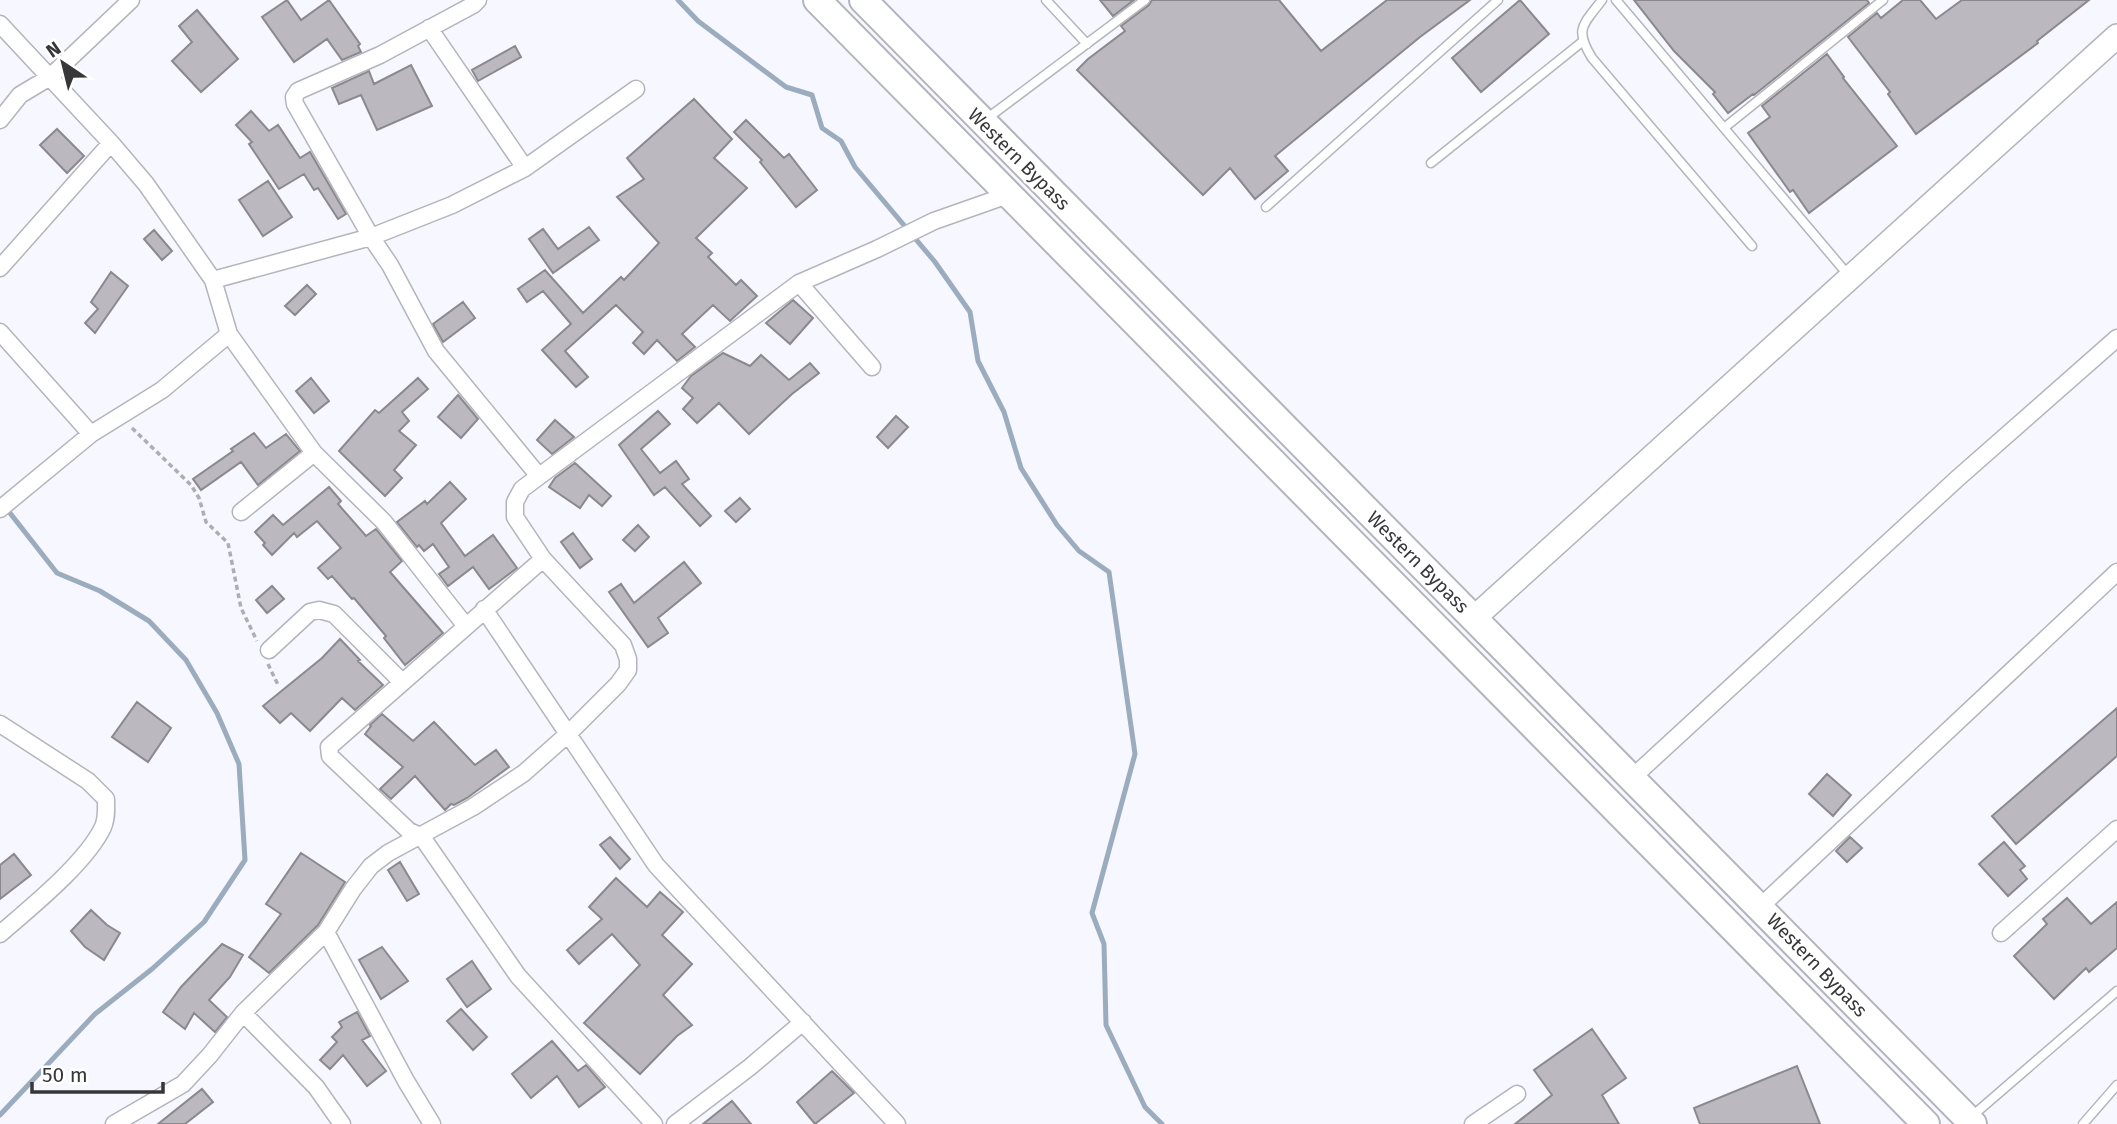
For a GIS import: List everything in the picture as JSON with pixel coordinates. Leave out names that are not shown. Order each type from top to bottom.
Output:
[{"type":"main road","name":"Western Bypass","points":[[817,0],[1926,1124]]},
{"type":"main road","name":"Western Bypass","points":[[867,1],[982,122],[1971,1121]]},
{"type":"street","points":[[0,120],[20,95],[50,77],[131,0]]},
{"type":"street","points":[[478,0],[380,55],[298,91],[294,97],[295,104],[371,237],[390,265],[436,351],[538,475]]},
{"type":"street","points":[[0,24],[111,143],[151,191],[213,280],[229,334],[314,453],[384,522],[465,625]]},
{"type":"street","points":[[429,28],[525,168]]},
{"type":"street","points":[[1474,619],[2117,36]]},
{"type":"street","points":[[213,280],[371,237],[452,205],[525,168],[636,89]]},
{"type":"street","points":[[0,268],[111,143]]},
{"type":"street","points":[[115,1124],[183,1084],[243,1013],[326,932],[371,866],[388,853],[422,837],[524,774],[618,684],[628,670],[628,659],[623,645],[542,559],[515,517],[515,502],[522,489],[799,283],[934,221],[1008,195]]},
{"type":"street","points":[[799,283],[872,367]]},
{"type":"street","points":[[0,332],[91,434]]},
{"type":"street","points":[[0,509],[91,434],[162,390],[229,334]]},
{"type":"street","points":[[1633,777],[1958,478],[2117,338]]},
{"type":"street","points":[[241,512],[314,453]]},
{"type":"street","points":[[542,559],[328,747],[328,752],[409,831],[422,837],[519,976],[654,1124]]},
{"type":"street","points":[[1760,907],[2117,572]]},
{"type":"street","points":[[484,609],[656,865],[897,1124]]},
{"type":"street","points":[[263,648],[310,612],[327,612],[334,614],[402,682]]},
{"type":"street","points":[[0,724],[88,781],[106,799],[106,814],[103,827],[82,856],[0,934]]},
{"type":"street","points":[[2001,933],[2117,829]]},
{"type":"street","points":[[326,932],[432,1124]]},
{"type":"street","points":[[243,1013],[316,1087],[342,1124]]},
{"type":"street","points":[[675,1124],[750,1067],[803,1022]]},
{"type":"street","points":[[1473,1124],[1517,1094]]},
{"type":"lane","points":[[1046,0],[1087,44]]},
{"type":"lane","points":[[982,122],[1145,0]]},
{"type":"lane","points":[[1266,207],[1498,0]]},
{"type":"lane","points":[[1602,0],[1582,26],[1582,42],[1592,58],[1752,246]]},
{"type":"lane","points":[[1616,0],[1851,277]]},
{"type":"lane","points":[[1724,128],[1882,0]]},
{"type":"lane","points":[[1432,163],[1582,42]]},
{"type":"lane","points":[[1971,1121],[2117,990]]},
{"type":"lane","points":[[2083,1124],[2117,1085]]},
{"type":"path","points":[[121,417],[191,485],[199,498],[206,522],[228,543],[241,608],[263,648],[279,687]]},
{"type":"building","points":[[287,0],[301,20],[329,0],[360,44],[358,46],[361,52],[342,60],[327,39],[294,62],[262,17]]},
{"type":"building","points":[[1100,0],[1134,0],[1113,16]]},
{"type":"building","points":[[1152,0],[1279,0],[1321,51],[1387,0],[1470,0],[1420,37],[1275,156],[1288,171],[1255,199],[1230,168],[1203,195],[1077,70],[1125,31],[1121,26]]},
{"type":"building","points":[[1520,0],[1549,34],[1481,92],[1452,58]]},
{"type":"building","points":[[1634,0],[1867,0],[1869,3],[1728,113],[1713,94],[1715,92],[1674,51]]},
{"type":"building","points":[[1903,0],[1920,0],[1936,19],[1962,0],[2089,0],[2037,41],[2038,43],[1916,134],[1888,94],[1890,92],[1848,37],[1877,13],[1881,18]]},
{"type":"building","points":[[197,10],[238,59],[201,92],[172,61],[192,42],[179,26]]},
{"type":"building","points":[[515,46],[521,57],[478,81],[472,70]]},
{"type":"building","points":[[1827,54],[1897,146],[1809,213],[1793,190],[1790,192],[1748,133],[1770,117],[1762,106]]},
{"type":"building","points":[[411,65],[432,106],[377,130],[361,95],[339,104],[332,88],[369,71],[374,84]]},
{"type":"building","points":[[694,99],[732,139],[714,158],[747,188],[696,238],[712,253],[708,257],[736,285],[741,280],[757,296],[730,321],[713,305],[682,334],[695,347],[677,361],[657,340],[644,354],[633,343],[643,332],[616,305],[565,351],[588,377],[576,387],[542,350],[571,324],[543,291],[527,302],[518,289],[545,270],[583,313],[621,277],[624,280],[659,243],[617,197],[644,179],[627,158]]},
{"type":"building","points":[[251,111],[269,131],[278,125],[300,158],[310,152],[346,214],[338,219],[318,188],[314,190],[304,174],[279,189],[249,144],[252,142],[236,125]]},
{"type":"building","points":[[746,120],[784,158],[789,154],[817,190],[796,207],[760,162],[762,160],[734,132]]},
{"type":"building","points":[[57,129],[84,156],[67,173],[40,145]]},
{"type":"building","points":[[268,181],[292,217],[263,236],[239,200]]},
{"type":"building","points":[[589,227],[599,240],[553,273],[529,239],[543,229],[558,249]]},
{"type":"building","points":[[154,230],[172,251],[162,260],[144,239]]},
{"type":"building","points":[[111,272],[128,286],[95,333],[85,323],[98,309],[91,302]]},
{"type":"building","points":[[307,285],[316,294],[295,315],[285,306]]},
{"type":"building","points":[[793,300],[813,318],[790,344],[766,323]]},
{"type":"building","points":[[463,302],[475,318],[443,342],[433,324]]},
{"type":"building","points":[[723,353],[750,366],[761,355],[789,380],[810,363],[819,373],[749,434],[719,403],[697,423],[683,409],[693,398],[682,388],[691,376]]},
{"type":"building","points":[[311,378],[329,401],[314,413],[296,391]]},
{"type":"building","points":[[418,378],[428,389],[402,412],[409,421],[399,431],[416,445],[394,470],[402,478],[385,496],[339,451],[375,410],[379,413]]},
{"type":"building","points":[[458,395],[478,419],[461,438],[438,417]]},
{"type":"building","points":[[658,411],[670,424],[641,449],[660,473],[676,461],[689,479],[682,484],[711,516],[700,526],[665,487],[654,495],[619,445]]},
{"type":"building","points":[[896,416],[908,427],[888,448],[877,437]]},
{"type":"building","points":[[555,420],[574,437],[552,454],[537,440]]},
{"type":"building","points":[[254,433],[266,448],[286,434],[300,451],[258,485],[241,462],[201,490],[193,479]]},
{"type":"building","points":[[575,463],[611,496],[602,506],[589,495],[580,508],[549,487],[555,478]]},
{"type":"building","points":[[450,482],[466,499],[441,523],[465,556],[493,535],[517,568],[489,589],[473,567],[448,586],[439,574],[449,567],[433,544],[424,551],[419,545],[417,547],[397,522],[425,501],[427,504]]},
{"type":"building","points":[[329,487],[341,501],[338,504],[366,536],[376,529],[402,561],[390,572],[443,633],[405,665],[384,638],[386,636],[354,598],[352,599],[332,576],[328,579],[318,568],[341,548],[317,521],[297,537],[294,533],[272,555],[255,532],[273,515],[283,525]]},
{"type":"building","points":[[740,498],[750,509],[736,522],[725,511]]},
{"type":"building","points":[[638,525],[649,537],[635,551],[623,540]]},
{"type":"building","points":[[573,533],[592,559],[580,568],[561,542]]},
{"type":"building","points":[[684,562],[701,583],[658,618],[668,633],[648,647],[609,592],[621,584],[634,603]]},
{"type":"building","points":[[272,586],[284,599],[267,613],[256,600]]},
{"type":"building","points":[[340,639],[383,685],[355,710],[342,698],[310,731],[291,713],[280,723],[263,706],[322,658]]},
{"type":"building","points":[[137,702],[171,728],[148,762],[112,737]]},
{"type":"building","points":[[2117,708],[2117,756],[2016,844],[1992,816]]},
{"type":"building","points":[[382,714],[413,741],[434,722],[475,765],[496,750],[509,767],[467,798],[451,804],[445,810],[415,776],[391,799],[380,789],[403,767],[365,734]]},
{"type":"building","points":[[1827,774],[1851,795],[1833,816],[1809,794]]},
{"type":"building","points":[[610,837],[630,859],[620,869],[600,845]]},
{"type":"building","points":[[1850,837],[1862,848],[1847,862],[1836,851]]},
{"type":"building","points":[[2004,842],[2025,866],[2020,870],[2027,879],[2008,896],[1979,864]]},
{"type":"building","points":[[301,853],[345,882],[318,925],[269,973],[249,957],[281,914],[266,904]]},
{"type":"building","points":[[14,854],[31,875],[0,899],[0,865]]},
{"type":"building","points":[[400,862],[419,894],[407,901],[388,870]]},
{"type":"building","points":[[616,878],[647,907],[660,892],[683,912],[662,935],[692,964],[663,995],[692,1025],[677,1036],[640,1074],[584,1023],[640,965],[612,934],[579,964],[567,950],[602,919],[589,907]]},
{"type":"building","points":[[2067,898],[2091,924],[2117,902],[2117,948],[2089,972],[2086,968],[2054,999],[2014,956],[2047,924],[2043,919]]},
{"type":"building","points":[[91,910],[120,933],[104,960],[85,947],[71,931]]},
{"type":"building","points":[[222,944],[243,955],[230,977],[209,1000],[227,1017],[215,1032],[194,1013],[185,1029],[163,1012],[181,987]]},
{"type":"building","points":[[382,947],[408,981],[381,999],[359,960]]},
{"type":"building","points":[[472,961],[491,989],[467,1007],[447,979]]},
{"type":"building","points":[[461,1009],[487,1037],[473,1050],[447,1021]]},
{"type":"building","points":[[357,1012],[370,1036],[362,1040],[386,1071],[367,1086],[343,1055],[330,1069],[320,1060],[337,1042],[332,1037],[342,1027],[339,1022]]},
{"type":"building","points":[[1592,1029],[1626,1078],[1602,1095],[1619,1124],[1515,1124],[1552,1095],[1534,1070]]},
{"type":"building","points":[[552,1041],[578,1071],[586,1065],[605,1087],[579,1107],[557,1076],[531,1098],[512,1074]]},
{"type":"building","points":[[1797,1066],[1820,1124],[1700,1124],[1694,1108]]},
{"type":"building","points":[[832,1071],[854,1093],[815,1124],[797,1102]]},
{"type":"building","points":[[202,1089],[213,1102],[185,1124],[158,1124]]},
{"type":"building","points":[[732,1101],[751,1124],[703,1124]]},
{"type":"waterway","points":[[678,0],[698,21],[786,87],[812,95],[822,128],[841,141],[855,167],[935,262],[970,312],[978,361],[1004,412],[1021,468],[1057,525],[1079,551],[1109,572],[1135,754],[1092,913],[1104,944],[1106,1025],[1145,1107],[1162,1124]]},
{"type":"waterway","points":[[0,1115],[95,1014],[152,969],[204,922],[245,860],[239,764],[217,713],[186,660],[149,621],[100,591],[57,573],[6,508]]}]
